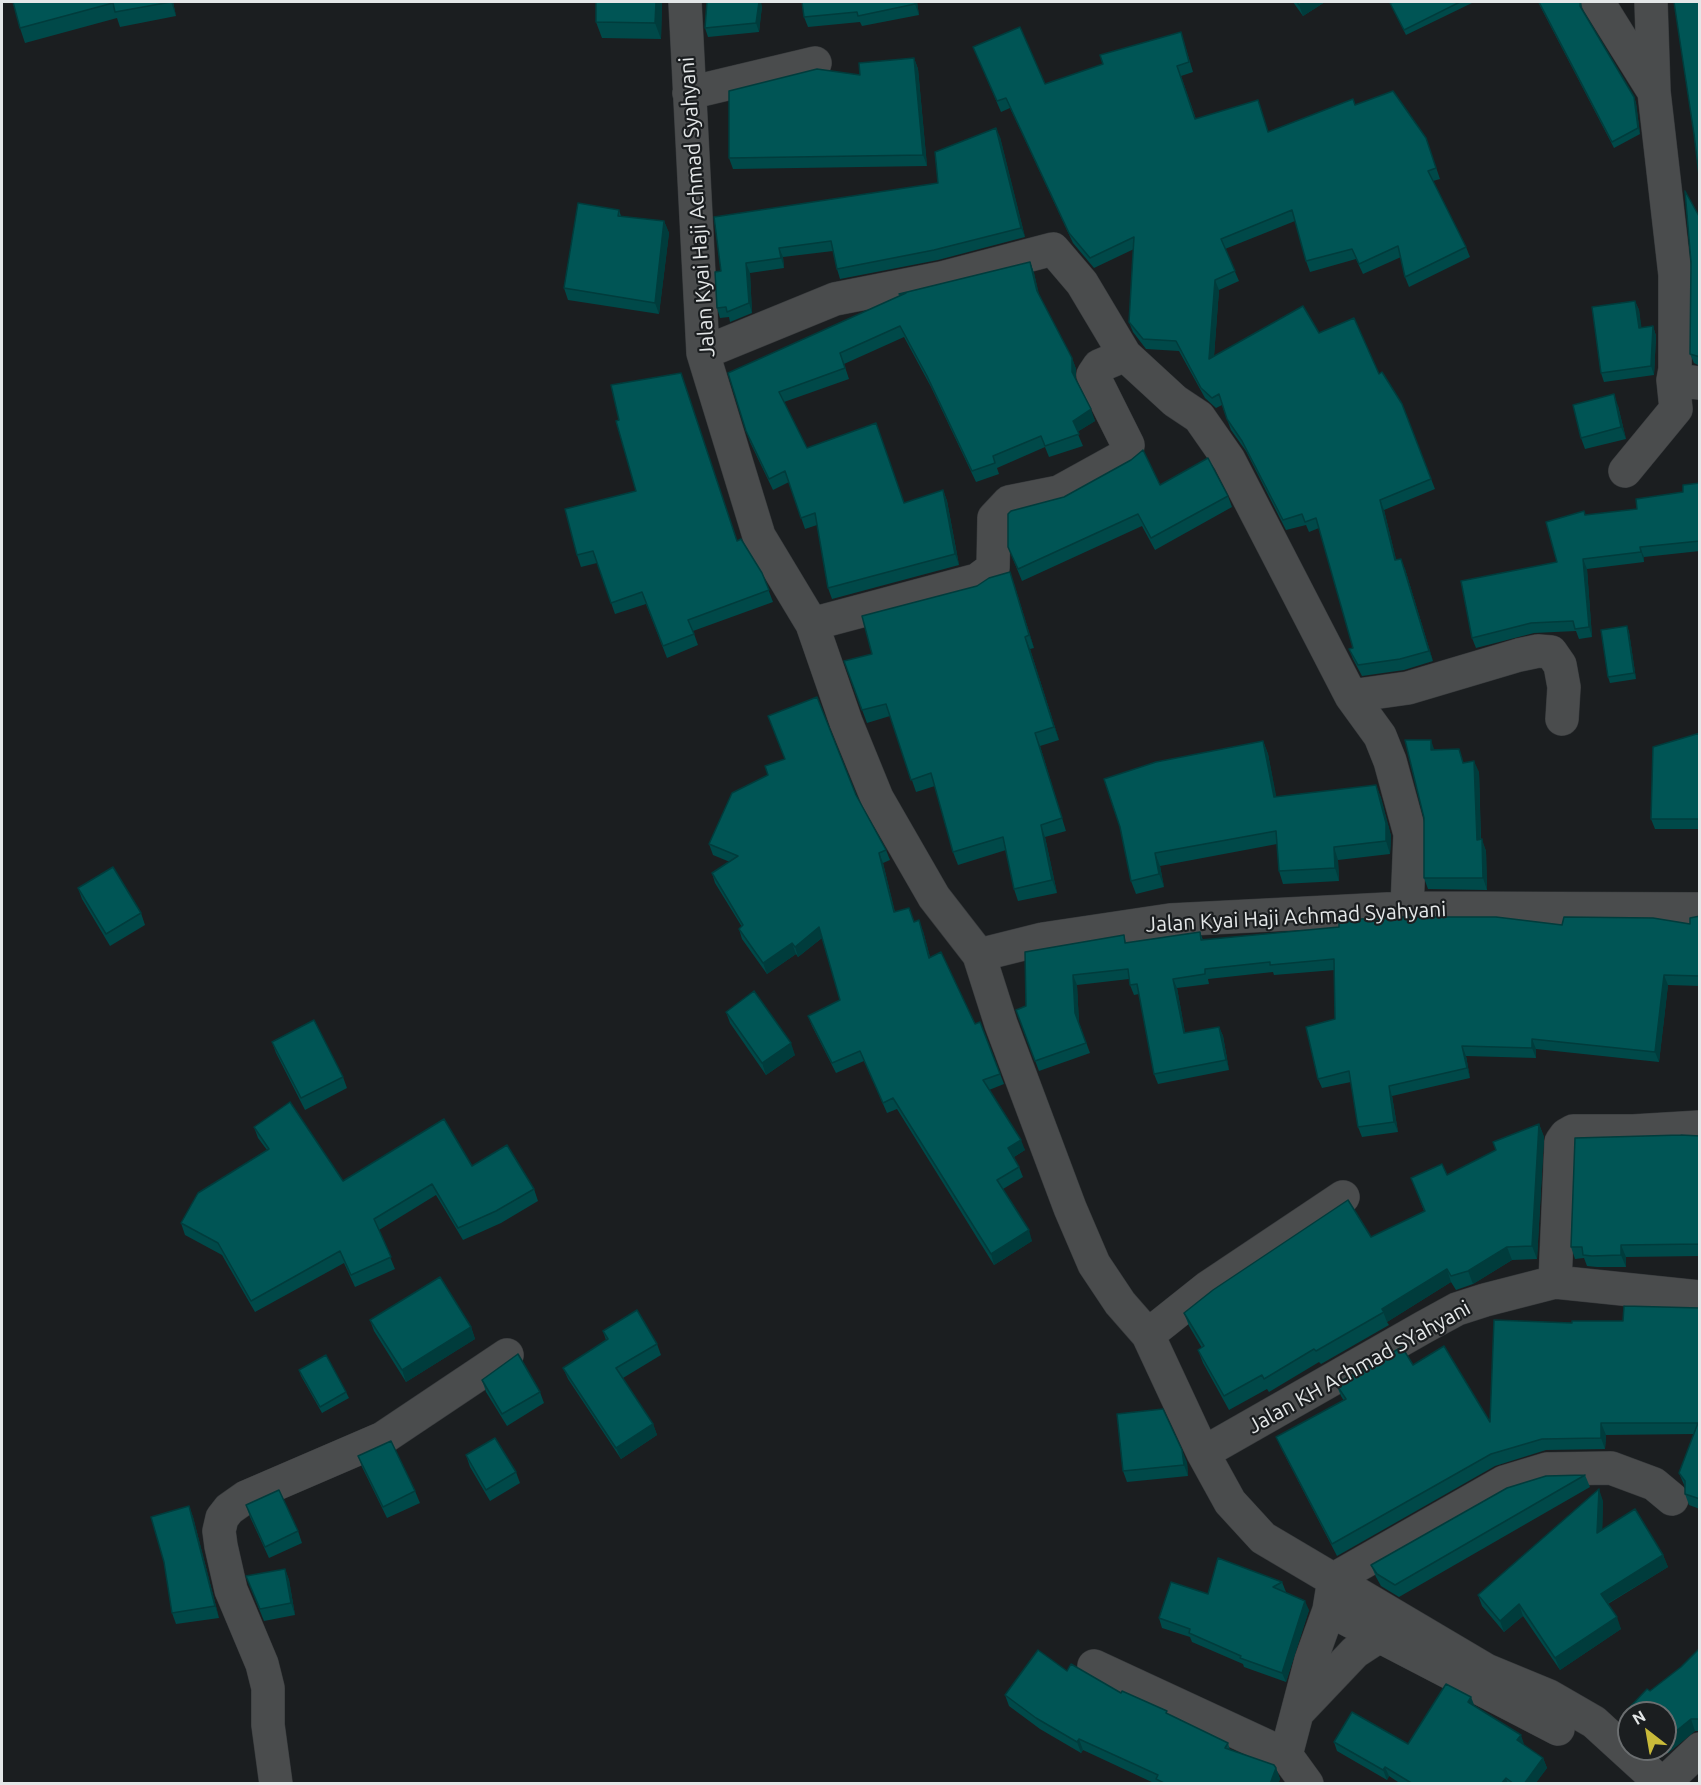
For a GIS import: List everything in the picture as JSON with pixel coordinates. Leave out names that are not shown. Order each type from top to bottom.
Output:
[{"type":"street","name":"Jalan Kyai Haji Achmad Syahyani","points":[[685,2],[703,353],[759,537],[812,624],[846,722],[877,798],[934,897],[979,955],[1043,939],[1170,920],[1407,908],[1700,909]]},
{"type":"street","points":[[1598,2],[1654,92]]},
{"type":"street","points":[[1625,471],[1676,409],[1686,382],[1675,369],[1675,274],[1654,92],[1651,2]]},
{"type":"street","points":[[689,93],[815,63]]},
{"type":"street","points":[[703,353],[835,299],[942,278],[1053,249],[1082,283],[1125,355],[1174,401],[1199,417],[1229,460],[1351,696],[1380,736],[1390,761],[1410,834],[1407,908]]},
{"type":"street","points":[[812,624],[977,580],[993,568],[994,518],[1009,502],[1059,492],[1126,455],[1128,445],[1093,375],[1099,366],[1125,355]]},
{"type":"street","points":[[1351,696],[1408,688],[1519,655],[1551,652],[1560,665],[1564,687],[1562,719]]},
{"type":"street","points":[[979,955],[1001,1024],[1090,1254],[1120,1303],[1148,1335],[1203,1453],[1230,1502],[1263,1538],[1381,1635],[1558,1729]]},
{"type":"street","points":[[1555,1282],[1561,1142],[1566,1135],[1573,1131],[1633,1131],[1700,1127]]},
{"type":"street","points":[[1148,1335],[1207,1288],[1343,1197]]},
{"type":"street","name":"Jalan KH Achmad SYahyani","points":[[1203,1453],[1457,1309],[1555,1282],[1700,1297]]},
{"type":"street","points":[[276,1784],[268,1725],[268,1688],[262,1664],[231,1590],[220,1546],[219,1531],[222,1518],[229,1509],[246,1497],[383,1438],[507,1355]]},
{"type":"street","points":[[1286,1755],[1311,1660],[1332,1594],[1504,1482],[1547,1469],[1611,1468],[1654,1484],[1672,1499]]},
{"type":"street","points":[[1332,1594],[1486,1670],[1549,1696],[1594,1722],[1662,1784],[1700,1749]]},
{"type":"street","points":[[1297,1713],[1355,1653],[1381,1635]]},
{"type":"street","points":[[1094,1666],[1286,1755],[1307,1784]]},
{"type":"building","points":[[13,2],[171,2],[115,12],[113,3],[20,28]]},
{"type":"building","points":[[596,2],[656,2],[655,23],[596,22]]},
{"type":"building","points":[[707,2],[759,2],[756,23],[705,28]]},
{"type":"building","points":[[802,2],[915,2],[915,4],[858,16],[857,12],[804,17]]},
{"type":"building","points":[[1460,2],[1404,30],[1390,3]]},
{"type":"building","points":[[1539,2],[1580,2],[1580,6],[1634,97],[1638,128],[1612,142]]},
{"type":"building","points":[[1674,2],[1700,2],[1700,184],[1694,134]]},
{"type":"building","points":[[1020,27],[1045,84],[1103,64],[1100,55],[1181,32],[1189,62],[1177,66],[1195,119],[1258,100],[1268,132],[1353,99],[1355,105],[1393,91],[1426,138],[1436,168],[1428,171],[1466,247],[1405,277],[1398,246],[1359,264],[1352,249],[1306,261],[1292,210],[1221,239],[1235,271],[1215,280],[1209,359],[1303,306],[1319,333],[1354,318],[1379,374],[1382,372],[1402,404],[1431,479],[1380,500],[1395,560],[1401,559],[1429,651],[1400,659],[1358,665],[1349,649],[1353,648],[1316,518],[1305,522],[1302,514],[1283,520],[1242,441],[1227,419],[1219,394],[1212,398],[1201,388],[1176,341],[1143,339],[1129,322],[1134,237],[1090,258],[1069,233],[1006,98],[997,101],[973,47]]},
{"type":"building","points":[[914,58],[923,155],[729,158],[729,91],[817,69],[860,75],[859,63]]},
{"type":"building","points":[[996,128],[1021,228],[934,250],[837,269],[831,241],[779,248],[781,258],[746,263],[749,303],[727,312],[726,307],[717,308],[715,272],[721,271],[714,217],[938,183],[935,152]]},
{"type":"building","points":[[1685,191],[1700,218],[1700,357],[1690,354],[1691,262]]},
{"type":"building","points":[[578,203],[619,210],[618,216],[664,221],[655,303],[564,288]]},
{"type":"building","points":[[1030,262],[1037,291],[1072,358],[1072,372],[1091,409],[1073,421],[1079,434],[1045,446],[1041,436],[993,456],[995,463],[972,471],[927,376],[900,326],[840,353],[845,368],[779,392],[807,448],[876,423],[904,503],[943,490],[955,554],[828,588],[815,513],[801,518],[785,471],[769,479],[746,431],[728,373],[906,293],[899,294]]},
{"type":"building","points":[[1635,301],[1639,328],[1653,326],[1651,366],[1601,373],[1592,307]]},
{"type":"building","points":[[681,373],[737,541],[741,539],[762,573],[769,590],[688,620],[694,634],[663,646],[642,592],[611,603],[593,551],[577,555],[565,509],[636,491],[616,421],[619,420],[611,385]]},
{"type":"building","points":[[1614,394],[1621,427],[1581,438],[1573,405]]},
{"type":"building","points":[[1143,450],[1160,485],[1208,458],[1228,496],[1151,538],[1138,514],[1018,569],[1008,547],[1008,514],[1011,511],[1064,497],[1131,460]]},
{"type":"building","points":[[1700,483],[1700,541],[1640,547],[1641,552],[1583,559],[1589,627],[1575,629],[1573,621],[1531,623],[1472,638],[1461,581],[1557,562],[1546,522],[1584,511],[1585,515],[1637,509],[1636,499],[1683,492],[1683,485]]},
{"type":"building","points":[[1010,572],[1029,635],[1025,637],[1054,727],[1035,733],[1062,818],[1041,825],[1052,880],[1014,889],[1003,837],[953,852],[931,773],[911,780],[886,704],[862,710],[844,661],[872,654],[862,616],[977,586],[989,578]]},
{"type":"building","points":[[1627,626],[1634,673],[1608,677],[1601,630]]},
{"type":"building","points":[[817,697],[856,795],[886,850],[879,853],[894,912],[909,908],[914,922],[919,920],[929,958],[941,952],[975,1024],[980,1022],[1000,1074],[983,1080],[1021,1140],[1008,1148],[1019,1167],[997,1180],[1029,1230],[991,1254],[893,1098],[883,1103],[860,1051],[832,1063],[808,1016],[840,1000],[819,927],[795,947],[792,943],[763,963],[739,929],[743,925],[712,873],[738,856],[709,844],[732,793],[768,775],[765,766],[785,759],[768,716]]},
{"type":"building","points":[[1700,733],[1700,819],[1651,819],[1653,747]]},
{"type":"building","points":[[1405,740],[1431,740],[1431,750],[1459,749],[1463,763],[1474,761],[1477,840],[1482,839],[1483,878],[1424,878],[1424,818]]},
{"type":"building","points":[[1263,741],[1274,797],[1376,785],[1386,823],[1386,841],[1334,847],[1335,868],[1279,871],[1276,831],[1155,853],[1159,874],[1131,881],[1120,827],[1104,779],[1156,762]]},
{"type":"building","points":[[113,867],[141,913],[106,934],[78,888]]},
{"type":"building","points":[[1700,916],[1700,976],[1664,975],[1655,1052],[1532,1039],[1532,1048],[1462,1046],[1467,1068],[1389,1086],[1394,1122],[1358,1127],[1349,1071],[1318,1079],[1306,1027],[1335,1019],[1334,959],[1270,965],[1270,962],[1205,969],[1205,974],[1173,979],[1184,1033],[1219,1027],[1226,1060],[1154,1074],[1137,984],[1130,985],[1128,969],[1073,975],[1075,1013],[1086,1043],[1035,1061],[1016,1010],[1026,1006],[1025,952],[1124,935],[1125,943],[1200,932],[1201,940],[1339,927],[1339,920],[1404,917],[1496,917],[1562,925],[1564,917],[1653,918],[1690,924],[1690,918]]},
{"type":"building","points":[[754,991],[791,1043],[762,1063],[726,1012]]},
{"type":"building","points":[[314,1020],[343,1077],[301,1098],[272,1042]]},
{"type":"building","points":[[290,1102],[343,1181],[444,1119],[472,1166],[507,1145],[534,1189],[496,1211],[458,1228],[432,1184],[374,1219],[391,1257],[351,1275],[340,1251],[251,1301],[218,1243],[181,1223],[198,1193],[269,1149],[254,1127]]},
{"type":"building","points":[[1539,1124],[1532,1246],[1507,1247],[1468,1271],[1451,1276],[1447,1269],[1382,1309],[1384,1312],[1316,1351],[1314,1349],[1264,1379],[1262,1375],[1224,1396],[1198,1350],[1204,1346],[1184,1313],[1213,1290],[1348,1200],[1371,1237],[1425,1211],[1411,1178],[1442,1164],[1447,1175],[1496,1150],[1493,1142]]},
{"type":"building","points":[[1700,1136],[1700,1244],[1621,1245],[1621,1255],[1592,1256],[1583,1255],[1582,1247],[1571,1247],[1575,1138]]},
{"type":"building","points":[[440,1277],[471,1327],[402,1370],[370,1320]]},
{"type":"building","points":[[1624,1306],[1700,1308],[1700,1499],[1685,1494],[1685,1481],[1679,1473],[1698,1423],[1601,1423],[1601,1438],[1542,1439],[1491,1454],[1332,1544],[1276,1437],[1346,1399],[1336,1384],[1402,1347],[1413,1365],[1444,1346],[1490,1422],[1494,1320],[1572,1323],[1572,1321],[1623,1321]]},
{"type":"building","points":[[637,1310],[657,1344],[616,1368],[653,1424],[616,1448],[563,1368],[608,1339],[603,1331]]},
{"type":"building","points":[[518,1354],[540,1392],[502,1414],[482,1380]]},
{"type":"building","points":[[326,1355],[346,1392],[320,1407],[299,1370]]},
{"type":"building","points":[[1163,1409],[1182,1450],[1184,1465],[1123,1471],[1117,1414]]},
{"type":"building","points":[[495,1438],[516,1472],[486,1490],[466,1455]]},
{"type":"building","points":[[391,1441],[415,1491],[383,1507],[358,1456]]},
{"type":"building","points":[[1585,1475],[1395,1585],[1377,1574],[1371,1565],[1507,1488],[1546,1476]]},
{"type":"building","points":[[1599,1489],[1597,1533],[1635,1509],[1663,1555],[1601,1594],[1617,1617],[1555,1658],[1519,1604],[1500,1621],[1478,1595]]},
{"type":"building","points":[[279,1490],[298,1531],[265,1547],[246,1505]]},
{"type":"building","points":[[189,1506],[215,1606],[172,1613],[164,1562],[151,1517]]},
{"type":"building","points":[[1218,1558],[1282,1582],[1273,1587],[1305,1601],[1282,1673],[1240,1658],[1241,1656],[1189,1633],[1190,1629],[1159,1618],[1171,1582],[1208,1594]]},
{"type":"building","points":[[285,1569],[291,1603],[260,1609],[246,1576]]},
{"type":"building","points":[[1700,1648],[1700,1719],[1691,1719],[1677,1730],[1677,1701],[1636,1701],[1647,1689],[1650,1691],[1681,1667]]},
{"type":"building","points":[[1038,1650],[1067,1671],[1071,1664],[1121,1693],[1122,1691],[1167,1711],[1166,1713],[1228,1743],[1225,1748],[1274,1765],[1276,1768],[1270,1784],[1166,1784],[1156,1779],[1158,1775],[1079,1739],[1077,1742],[1036,1718],[1005,1695]]},
{"type":"building","points":[[1446,1684],[1471,1697],[1468,1702],[1521,1735],[1517,1740],[1543,1758],[1524,1784],[1514,1784],[1506,1778],[1501,1784],[1413,1784],[1385,1767],[1383,1770],[1334,1742],[1352,1712],[1408,1744]]}]
